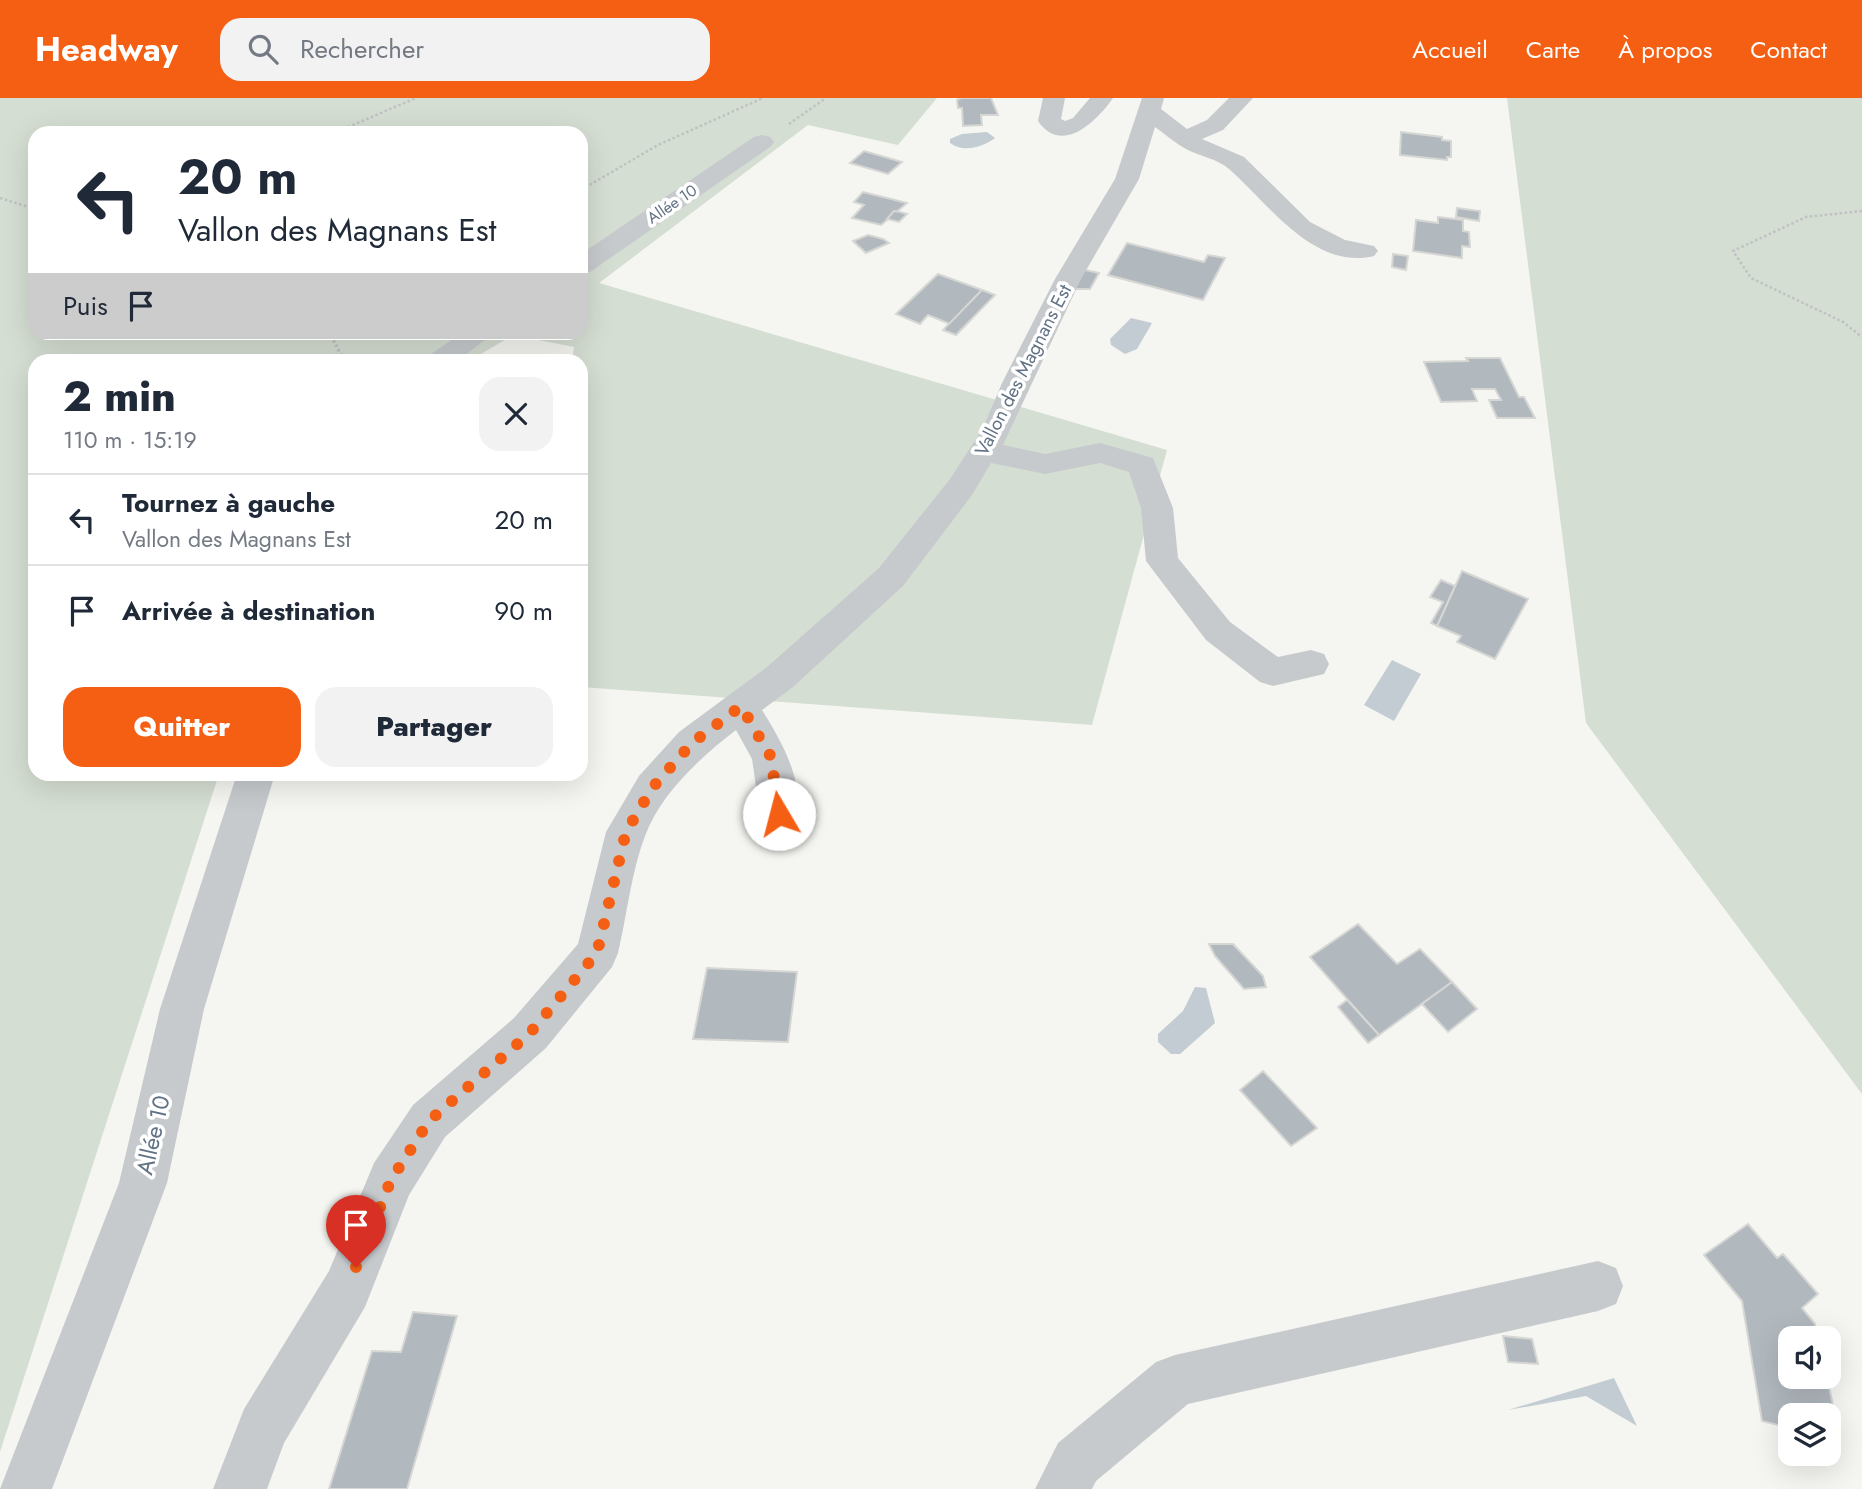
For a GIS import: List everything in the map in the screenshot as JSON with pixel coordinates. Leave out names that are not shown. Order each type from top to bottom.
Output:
[{"type":"street","points":[[1054,98],[1049,121],[1063,131],[1081,123],[1102,98]]},
{"type":"street","points":[[1186,138],[1215,125],[1242,98]]},
{"type":"street","points":[[1151,105],[1186,138],[1237,162],[1261,190],[1301,227],[1338,246],[1365,251]]},
{"type":"street","name":"Vallon des Magnans Est","points":[[240,1489],[263,1428],[347,1289],[391,1180],[429,1121],[530,1033],[597,953],[626,832],[653,787],[692,743],[780,677],[891,577],[961,487],[998,428],[1016,383],[1068,279],[1126,179],[1151,105]]},
{"type":"street","name":"Allée 10","points":[[588,260],[762,142]]},
{"type":"street","points":[[450,354],[470,340]]},
{"type":"street","points":[[983,452],[1045,464],[1100,453],[1142,465],[1157,508],[1161,561],[1219,631],[1273,672],[1311,664]]},
{"type":"street","points":[[741,706],[771,757],[779,814]]},
{"type":"street","name":"Allée 10","points":[[25,1489],[143,1183],[182,1009],[254,781]]},
{"type":"street","points":[[1062,1489],[1076,1462],[1175,1381],[1598,1286]]},
{"type":"path","points":[[350,126],[416,98]]},
{"type":"path","points":[[748,108],[750,98]]},
{"type":"path","points":[[588,186],[652,148],[722,116],[748,108],[763,98]]},
{"type":"path","points":[[762,142],[826,98]]},
{"type":"path","points":[[0,198],[28,207]]},
{"type":"path","points":[[1862,212],[1806,217],[1733,251],[1751,278],[1843,322],[1862,337]]},
{"type":"shaded area","points":[[0,98],[937,98],[898,145],[808,125],[599,283],[1167,450],[1092,725],[588,688],[588,354],[573,354],[574,347],[538,340],[588,340],[588,126],[28,126],[28,340],[505,340],[481,354],[28,354],[28,781],[217,781],[0,1452]]},
{"type":"shaded area","points":[[1507,98],[1862,98],[1862,1094],[1586,723]]},
{"type":"shaded area","points":[[987,132],[995,138],[979,146],[961,148],[950,143],[950,139],[962,134]]},
{"type":"shaded area","points":[[1131,318],[1152,323],[1137,349],[1125,354],[1111,345],[1110,339]]},
{"type":"shaded area","points":[[1392,660],[1421,674],[1394,721],[1364,705]]},
{"type":"shaded area","points":[[1195,987],[1206,988],[1215,1023],[1180,1054],[1171,1054],[1158,1042],[1158,1034],[1183,1011]]},
{"type":"shaded area","points":[[1614,1378],[1637,1426],[1586,1396],[1508,1410]]},
{"type":"building","points":[[991,98],[998,115],[981,115],[982,125],[963,126],[962,108],[958,108],[957,100]]},
{"type":"building","points":[[1401,132],[1442,137],[1442,140],[1451,141],[1451,157],[1447,157],[1447,160],[1400,155]]},
{"type":"building","points":[[864,151],[902,162],[888,174],[850,163]]},
{"type":"building","points":[[863,192],[907,203],[881,225],[852,218],[864,205],[854,202]]},
{"type":"building","points":[[1457,208],[1480,211],[1479,221],[1456,217]]},
{"type":"building","points":[[894,211],[907,214],[899,222],[887,219]]},
{"type":"building","points":[[1438,217],[1463,220],[1463,231],[1469,232],[1470,247],[1462,246],[1462,258],[1413,251],[1416,220],[1438,223]]},
{"type":"building","points":[[868,235],[889,243],[866,253],[853,241]]},
{"type":"building","points":[[1127,243],[1204,262],[1208,255],[1225,258],[1203,300],[1108,275]]},
{"type":"building","points":[[1393,254],[1408,256],[1406,270],[1392,267]]},
{"type":"building","points":[[1081,269],[1099,273],[1090,289],[1070,289]]},
{"type":"building","points":[[938,274],[982,290],[950,324],[928,315],[920,324],[896,314]]},
{"type":"building","points":[[982,290],[995,295],[956,335],[943,330]]},
{"type":"building","points":[[1466,358],[1500,358],[1519,397],[1524,397],[1535,418],[1497,418],[1489,400],[1501,400],[1495,389],[1472,389],[1477,401],[1441,402],[1424,362],[1468,361]]},
{"type":"building","points":[[1462,571],[1528,599],[1495,659],[1457,642],[1461,636],[1437,626]]},
{"type":"building","points":[[1441,580],[1455,586],[1437,626],[1431,623],[1443,602],[1430,597]]},
{"type":"building","points":[[1358,924],[1397,964],[1420,949],[1452,982],[1379,1035],[1310,957]]},
{"type":"building","points":[[1209,944],[1233,944],[1263,976],[1266,987],[1244,989],[1215,956]]},
{"type":"building","points":[[707,968],[797,972],[788,1042],[693,1039]]},
{"type":"building","points":[[1452,982],[1477,1009],[1448,1032],[1422,1004]]},
{"type":"building","points":[[1347,1000],[1379,1035],[1368,1043],[1338,1007]]},
{"type":"building","points":[[1263,1071],[1317,1128],[1291,1146],[1240,1090]]},
{"type":"building","points":[[1748,1224],[1777,1258],[1783,1254],[1818,1294],[1802,1308],[1815,1326],[1778,1326],[1778,1389],[1830,1389],[1832,1403],[1778,1403],[1778,1425],[1762,1421],[1742,1301],[1704,1255]]},
{"type":"building","points":[[413,1312],[457,1316],[407,1489],[329,1489],[372,1351],[401,1352]]},
{"type":"building","points":[[1503,1336],[1532,1339],[1538,1364],[1508,1362]]},
{"type":"route","points":[[356,1267],[391,1180],[429,1121],[530,1033],[597,953],[626,832],[653,787],[692,743],[741,706],[771,757],[779,814]]}]
